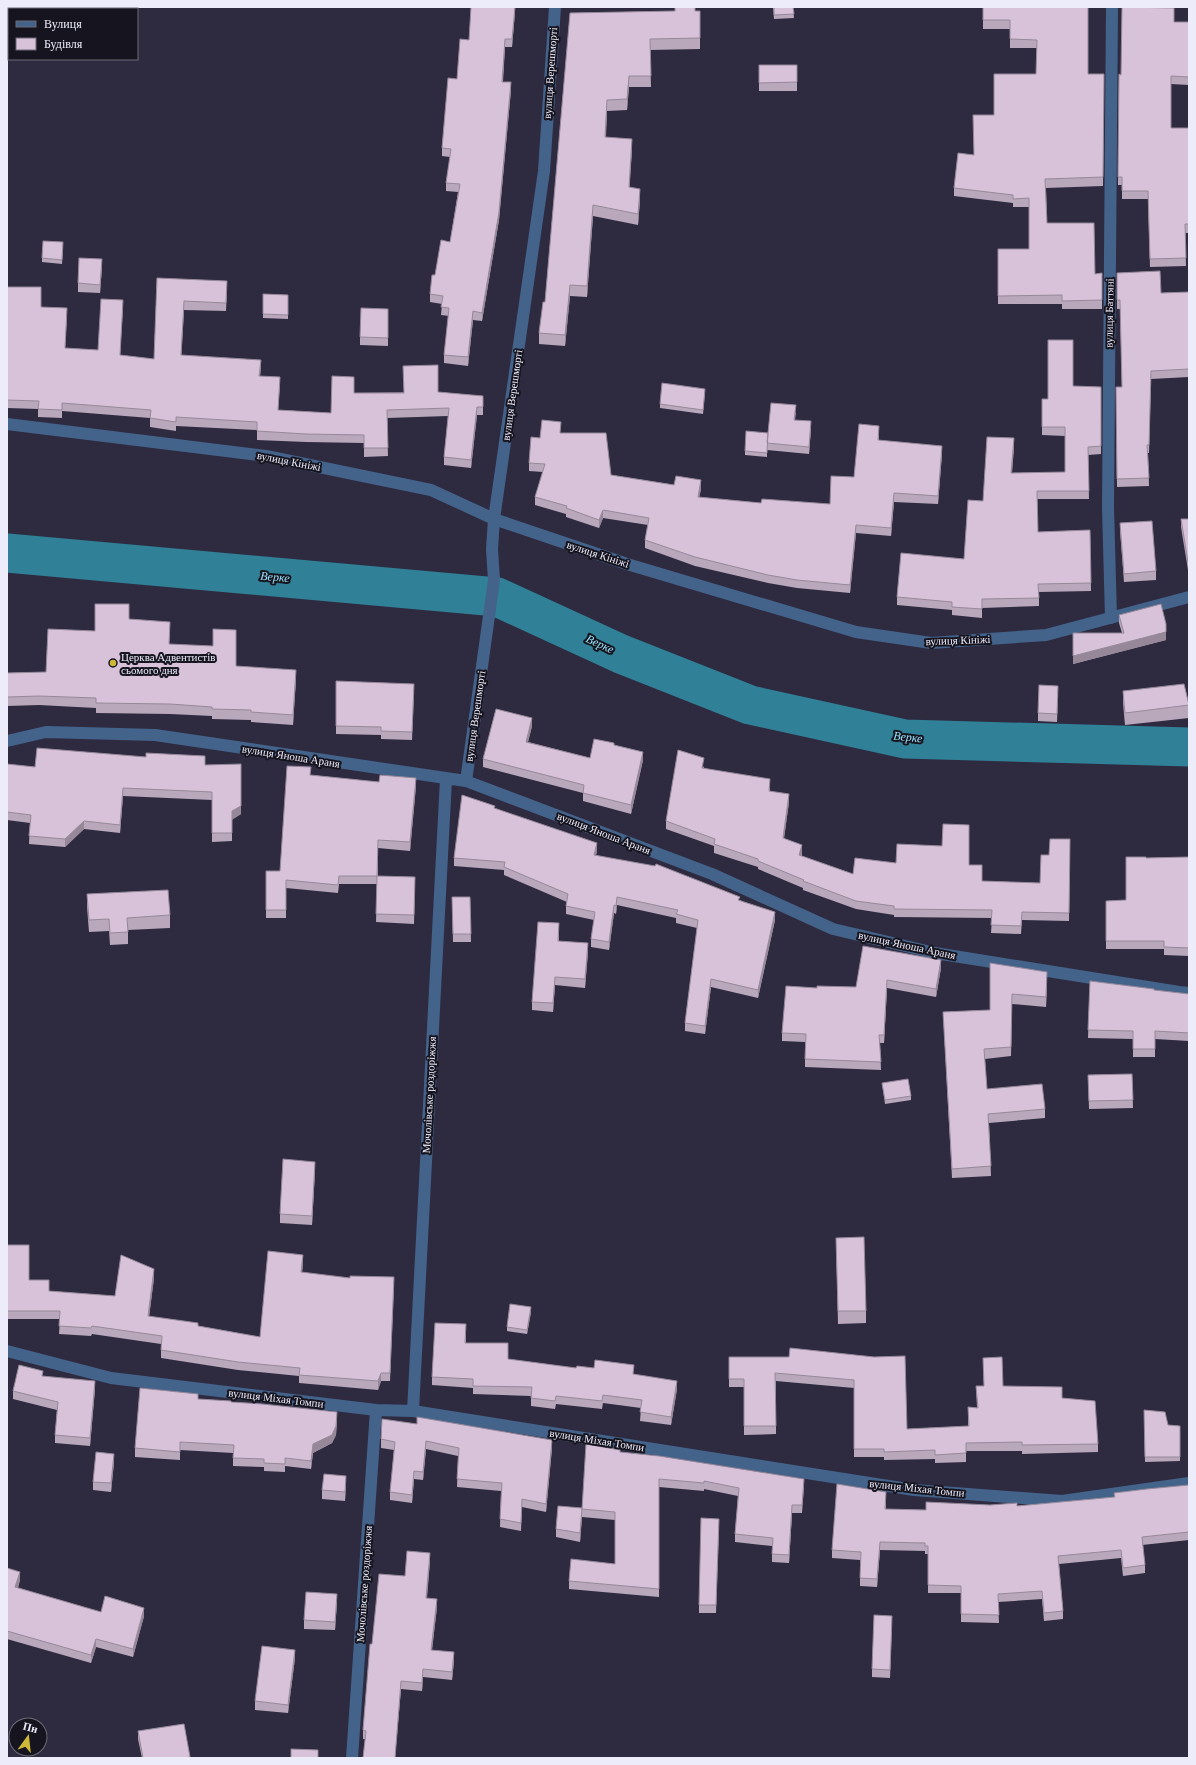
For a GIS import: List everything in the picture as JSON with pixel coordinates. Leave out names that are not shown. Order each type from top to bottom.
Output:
[{"type":"street","name":"вулиця Верешморті","points":[[466,781],[494,580],[492,549],[494,519],[544,171],[555,7]]},
{"type":"street","name":"вулиця Баттяні","points":[[1111,618],[1108,507],[1112,7]]},
{"type":"street","name":"вулиця Кініжі","points":[[7,424],[266,456],[431,490],[494,519],[627,564],[856,632],[931,643],[1046,635],[1189,597]]},
{"type":"street","name":"вулиця Яноша Араня","points":[[7,741],[46,732],[155,735],[466,781],[712,874],[833,929],[935,953],[1189,993]]},
{"type":"street","name":"Мочолівське роздоріжжя","points":[[413,1411],[446,779]]},
{"type":"street","name":"вулиця Міхая Томпи","points":[[7,1351],[111,1378],[376,1410],[413,1411],[914,1490],[1062,1501],[1189,1483]]},
{"type":"street","name":"Мочолівське роздоріжжя","points":[[352,1758],[376,1410]]},
{"type":"building","points":[[471,7],[515,7],[512,39],[505,39],[502,82],[511,82],[499,212],[482,313],[473,311],[468,357],[444,355],[449,308],[441,307],[443,296],[430,294],[432,275],[435,275],[441,240],[450,242],[460,184],[446,183],[451,149],[442,148],[448,78],[457,79],[460,39],[469,40]]},
{"type":"building","points":[[675,7],[695,7],[695,11],[700,11],[700,38],[650,39],[651,76],[629,76],[627,99],[607,100],[605,137],[632,139],[629,187],[640,189],[638,214],[593,205],[587,286],[570,285],[565,335],[539,333],[543,302],[545,302],[570,13],[675,11]]},
{"type":"building","points":[[774,7],[793,7],[794,14],[774,15]]},
{"type":"building","points":[[983,7],[1088,7],[1088,74],[1104,74],[1103,177],[1045,179],[1047,223],[1094,223],[1095,274],[1102,273],[1102,300],[1062,301],[1062,295],[998,296],[998,249],[1029,249],[1029,198],[1013,199],[1013,195],[954,188],[958,153],[974,155],[973,115],[994,115],[994,74],[1036,74],[1037,40],[1010,39],[1010,20],[983,20]]},
{"type":"building","points":[[1122,7],[1174,8],[1174,22],[1189,22],[1189,77],[1171,76],[1171,128],[1189,128],[1189,224],[1185,224],[1186,258],[1150,259],[1148,191],[1122,191],[1122,177],[1118,177],[1119,74],[1121,75]]},
{"type":"building","points":[[759,65],[797,65],[797,82],[759,83]]},
{"type":"building","points":[[43,241],[63,242],[62,260],[42,258]]},
{"type":"building","points":[[79,258],[102,259],[100,285],[78,283]]},
{"type":"building","points":[[1160,271],[1161,293],[1189,292],[1189,369],[1151,371],[1149,445],[1147,445],[1149,478],[1117,479],[1116,387],[1122,387],[1120,300],[1117,300],[1117,273]]},
{"type":"building","points":[[157,278],[227,281],[226,303],[184,301],[181,355],[261,360],[259,376],[280,377],[278,410],[331,413],[332,376],[354,377],[354,393],[404,393],[403,366],[438,365],[438,392],[483,396],[483,407],[477,407],[471,460],[444,457],[449,408],[387,410],[388,448],[364,448],[364,435],[257,431],[257,422],[176,417],[176,422],[150,418],[151,410],[62,403],[62,410],[38,409],[39,401],[7,400],[7,287],[41,287],[41,307],[67,308],[65,348],[98,350],[101,299],[123,300],[120,355],[154,359]]},
{"type":"building","points":[[263,294],[288,295],[288,315],[263,314]]},
{"type":"building","points":[[361,308],[388,309],[388,338],[360,337]]},
{"type":"building","points":[[1048,340],[1073,340],[1073,386],[1101,387],[1101,446],[1088,447],[1089,491],[1037,491],[1038,532],[1090,530],[1091,583],[1038,584],[1039,598],[982,599],[982,609],[952,607],[952,602],[897,597],[901,553],[964,559],[968,500],[983,501],[987,437],[1014,438],[1011,473],[1065,472],[1065,427],[1042,427],[1042,399],[1048,399]]},
{"type":"building","points":[[662,383],[705,389],[703,410],[660,404]]},
{"type":"building","points":[[771,403],[796,405],[794,420],[811,421],[809,447],[767,443]]},
{"type":"building","points":[[542,420],[561,422],[560,433],[606,433],[611,475],[674,485],[676,476],[701,480],[698,497],[761,503],[762,499],[830,504],[831,476],[854,477],[859,424],[879,426],[878,440],[942,446],[938,496],[894,493],[891,528],[856,525],[850,585],[797,580],[768,575],[695,557],[645,540],[649,518],[603,510],[599,520],[566,508],[567,506],[535,497],[545,464],[529,463],[531,437],[540,438]]},
{"type":"building","points":[[746,431],[768,433],[767,453],[745,451]]},
{"type":"building","points":[[1181,519],[1189,519],[1189,562],[1188,562]]},
{"type":"building","points":[[1152,521],[1156,571],[1124,574],[1120,523]]},
{"type":"building","points":[[95,604],[129,604],[129,619],[170,622],[169,644],[213,646],[213,629],[236,630],[236,666],[296,670],[293,715],[251,712],[251,710],[212,709],[212,707],[170,704],[96,703],[96,698],[39,696],[7,697],[7,673],[46,672],[48,629],[95,631]]},
{"type":"building","points":[[1161,604],[1166,624],[1166,632],[1073,656],[1073,633],[1124,633],[1119,615]]},
{"type":"building","points":[[336,681],[414,684],[412,732],[381,731],[381,727],[336,726]]},
{"type":"building","points":[[1184,684],[1189,705],[1125,713],[1123,691]]},
{"type":"building","points":[[1039,685],[1058,686],[1057,714],[1038,713]]},
{"type":"building","points":[[496,709],[532,718],[526,742],[590,758],[594,739],[614,743],[614,745],[643,752],[631,805],[583,793],[584,785],[483,759]]},
{"type":"building","points":[[37,748],[146,757],[146,753],[205,756],[205,765],[241,764],[241,806],[232,811],[232,833],[212,833],[212,792],[123,788],[120,825],[84,821],[65,839],[29,836],[31,815],[7,812],[7,764],[35,767]]},
{"type":"building","points":[[678,750],[704,758],[702,768],[770,779],[769,791],[789,794],[783,838],[802,845],[799,855],[853,874],[855,858],[896,863],[897,844],[942,846],[943,824],[969,825],[969,865],[982,865],[982,881],[1040,883],[1041,855],[1049,855],[1050,839],[1070,839],[1069,913],[1022,912],[1021,926],[991,925],[992,910],[894,909],[894,906],[856,901],[803,881],[804,880],[758,861],[758,859],[714,844],[715,839],[666,821]]},
{"type":"building","points":[[287,766],[311,767],[310,775],[379,782],[380,775],[416,778],[410,842],[378,840],[377,876],[339,876],[338,885],[286,880],[286,910],[266,910],[266,871],[280,871]]},
{"type":"building","points":[[462,795],[495,806],[494,808],[597,843],[594,855],[655,866],[656,864],[740,897],[738,900],[775,912],[758,990],[711,979],[705,1026],[685,1023],[698,920],[676,914],[678,910],[617,897],[616,906],[614,905],[609,942],[591,939],[595,912],[566,906],[568,894],[504,867],[505,862],[454,858]]},
{"type":"building","points":[[1126,857],[1189,857],[1189,948],[1164,947],[1164,941],[1106,941],[1106,901],[1126,900]]},
{"type":"building","points":[[377,876],[415,877],[414,915],[376,914]]},
{"type":"building","points":[[168,890],[170,915],[127,918],[128,932],[110,933],[109,919],[89,920],[87,894]]},
{"type":"building","points":[[452,897],[470,897],[471,934],[453,934]]},
{"type":"building","points":[[538,922],[559,923],[558,941],[588,943],[585,979],[555,977],[553,1003],[532,1002]]},
{"type":"building","points":[[863,946],[941,960],[936,989],[887,980],[884,1035],[879,1035],[881,1062],[805,1059],[806,1034],[782,1033],[786,986],[817,988],[817,986],[856,987]]},
{"type":"building","points":[[990,963],[1047,972],[1046,997],[1012,994],[1011,1047],[984,1049],[987,1089],[1042,1084],[1045,1109],[988,1114],[991,1166],[952,1169],[943,1012],[990,1010]]},
{"type":"building","points":[[1090,981],[1189,994],[1189,1033],[1155,1031],[1155,1049],[1133,1049],[1133,1031],[1088,1030]]},
{"type":"building","points":[[1132,1074],[1133,1100],[1089,1101],[1088,1075]]},
{"type":"building","points":[[908,1079],[911,1096],[885,1100],[882,1083]]},
{"type":"building","points":[[283,1159],[315,1162],[312,1216],[280,1214]]},
{"type":"building","points":[[864,1237],[866,1311],[838,1311],[836,1238]]},
{"type":"building","points":[[7,1245],[29,1245],[29,1280],[49,1280],[49,1291],[115,1296],[121,1255],[154,1269],[148,1316],[198,1323],[198,1326],[260,1337],[268,1251],[303,1255],[301,1272],[350,1278],[350,1276],[394,1277],[390,1373],[381,1373],[378,1381],[299,1375],[300,1368],[238,1362],[161,1350],[162,1336],[92,1326],[91,1328],[59,1326],[60,1311],[7,1311]]},
{"type":"building","points":[[510,1304],[531,1307],[527,1330],[507,1327]]},
{"type":"building","points":[[435,1323],[466,1324],[465,1343],[508,1343],[508,1359],[576,1368],[577,1366],[594,1368],[595,1360],[634,1365],[633,1374],[677,1381],[671,1417],[640,1412],[642,1400],[603,1395],[602,1401],[556,1396],[555,1401],[531,1398],[532,1387],[473,1386],[473,1379],[432,1377]]},
{"type":"building","points":[[790,1348],[874,1357],[905,1356],[907,1429],[969,1426],[968,1407],[978,1408],[976,1386],[984,1386],[983,1358],[1002,1357],[1003,1386],[1062,1387],[1062,1398],[1095,1401],[1098,1444],[1022,1445],[1022,1442],[966,1443],[966,1453],[935,1455],[935,1450],[884,1452],[884,1449],[854,1449],[854,1380],[775,1373],[776,1426],[744,1426],[744,1379],[729,1379],[729,1357],[789,1357]]},
{"type":"building","points":[[19,1365],[43,1371],[42,1376],[95,1381],[90,1438],[55,1435],[58,1402],[13,1391]]},
{"type":"building","points":[[140,1388],[198,1394],[198,1399],[337,1412],[336,1426],[332,1435],[313,1444],[311,1461],[285,1458],[285,1464],[264,1463],[264,1459],[233,1458],[234,1445],[180,1442],[180,1452],[135,1448]]},
{"type":"building","points":[[1144,1410],[1165,1412],[1168,1425],[1180,1426],[1180,1457],[1145,1457]]},
{"type":"building","points":[[417,1417],[552,1440],[546,1504],[522,1499],[521,1523],[500,1519],[502,1483],[457,1479],[459,1448],[426,1441],[423,1472],[414,1471],[412,1495],[390,1492],[395,1442],[381,1439],[382,1419],[417,1424]]},
{"type":"building","points":[[586,1444],[620,1450],[620,1452],[659,1456],[804,1479],[802,1505],[792,1505],[789,1555],[772,1554],[773,1538],[735,1534],[739,1488],[704,1481],[704,1483],[659,1479],[659,1589],[569,1581],[571,1559],[615,1564],[615,1512],[582,1509]]},
{"type":"building","points":[[96,1452],[114,1454],[111,1483],[93,1482]]},
{"type":"building","points":[[324,1474],[346,1476],[345,1492],[322,1490]]},
{"type":"building","points":[[837,1484],[886,1492],[885,1509],[926,1510],[926,1502],[990,1505],[1017,1503],[1017,1506],[1115,1497],[1114,1493],[1189,1485],[1189,1532],[1142,1537],[1145,1565],[1123,1568],[1121,1550],[1058,1556],[1063,1611],[1044,1613],[1042,1591],[998,1594],[999,1615],[961,1614],[961,1586],[928,1585],[928,1546],[925,1546],[925,1543],[880,1542],[877,1579],[860,1578],[861,1552],[832,1550]]},
{"type":"building","points":[[558,1506],[582,1508],[580,1533],[556,1529]]},
{"type":"building","points":[[701,1518],[719,1519],[716,1605],[699,1605]]},
{"type":"building","points":[[407,1551],[430,1553],[426,1598],[437,1599],[431,1650],[454,1652],[452,1672],[423,1669],[422,1683],[401,1681],[395,1758],[363,1758],[366,1731],[363,1730],[370,1644],[372,1644],[379,1574],[405,1576]]},
{"type":"building","points":[[7,1568],[20,1572],[15,1587],[101,1612],[105,1596],[144,1608],[133,1649],[96,1639],[91,1655],[7,1631]]},
{"type":"building","points":[[306,1592],[337,1594],[335,1622],[304,1620]]},
{"type":"building","points":[[874,1615],[892,1616],[890,1670],[872,1669]]},
{"type":"building","points":[[262,1646],[295,1650],[288,1705],[255,1701]]},
{"type":"building","points":[[184,1724],[190,1757],[143,1758],[138,1731]]},
{"type":"building","points":[[291,1749],[318,1750],[318,1758],[291,1758]]},
{"type":"waterway","name":"Верке","points":[[7,553],[497,597],[621,654],[750,705],[905,739],[1189,747]]},
{"type":"place","name":"Церква Адвентистів сьомого дня","points":[[113,663]]}]
